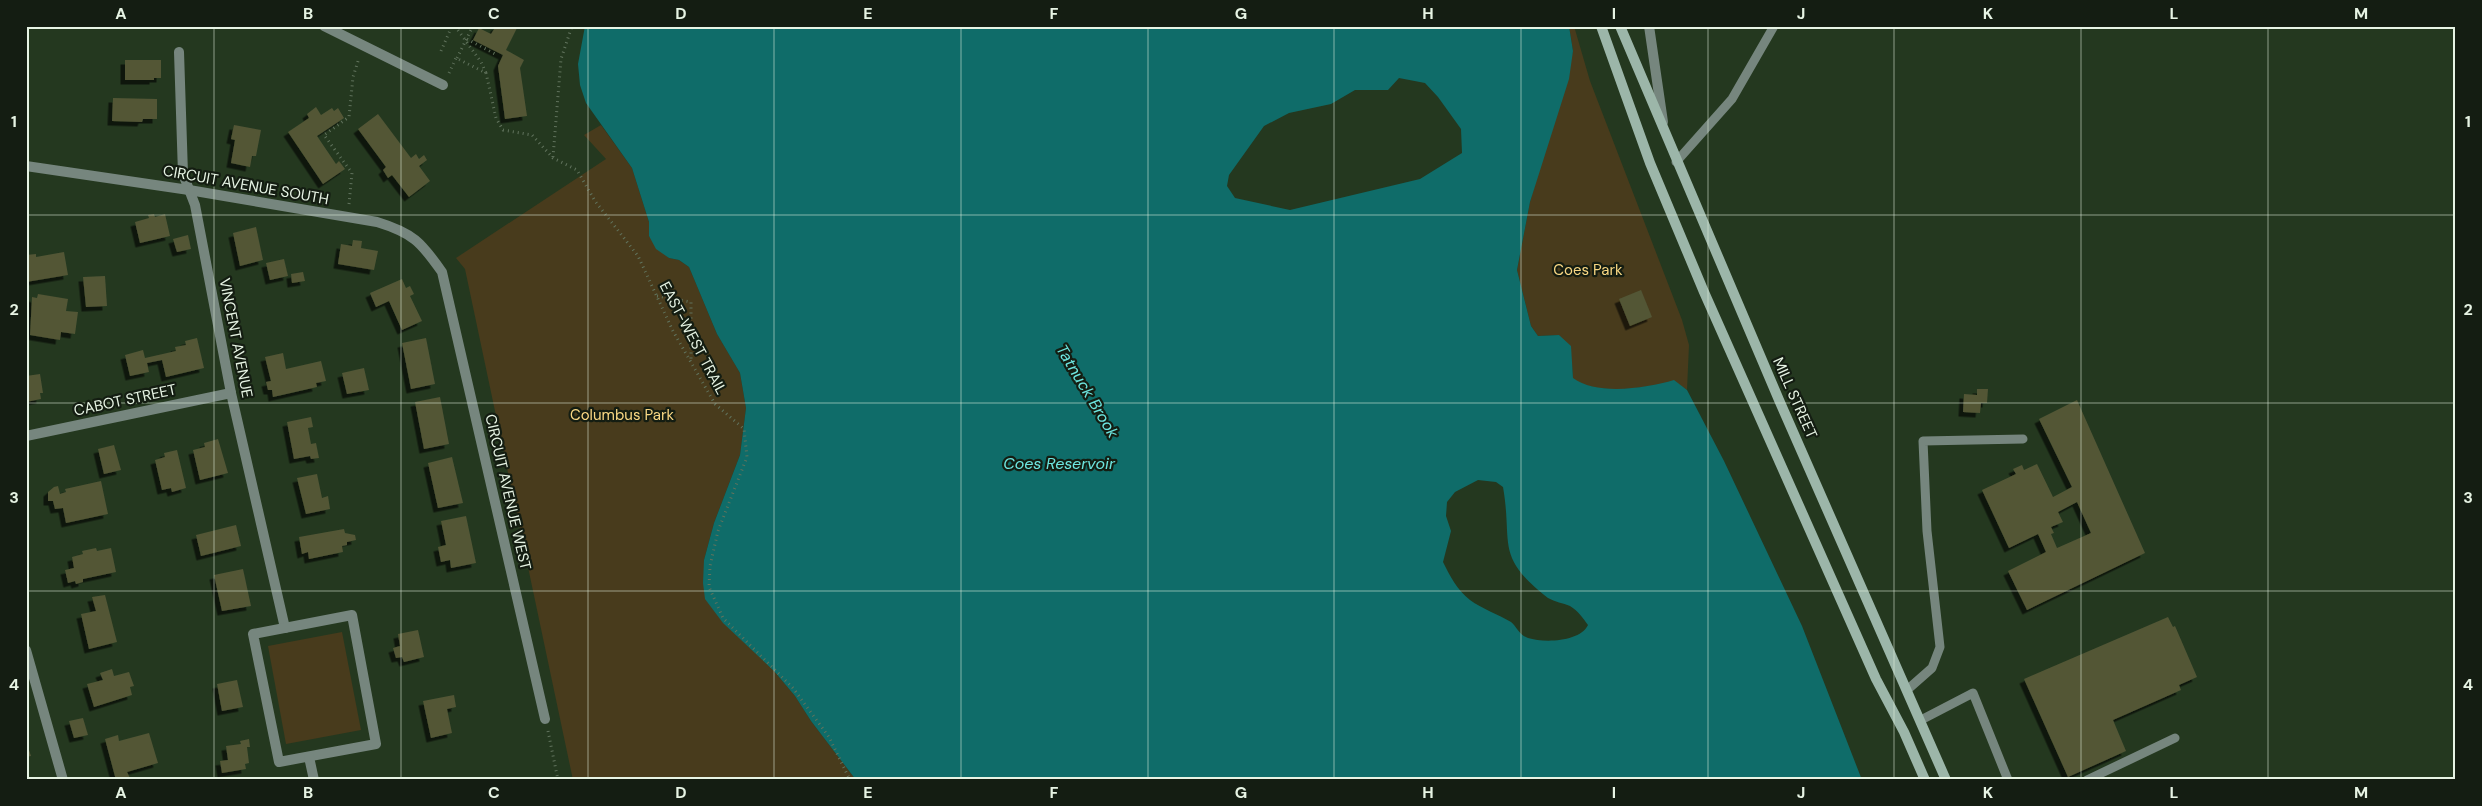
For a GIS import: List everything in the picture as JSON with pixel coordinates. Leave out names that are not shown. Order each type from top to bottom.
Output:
[{"type":"main road","points":[[1601,26],[1650,163],[1704,292],[1859,643],[1904,732],[1924,780]]},
{"type":"main road","name":"MILL STREET","points":[[1620,26],[1676,162],[1946,780]]},
{"type":"street","points":[[324,26],[443,84]]},
{"type":"street","points":[[1649,26],[1665,135]]},
{"type":"street","name":"VINCENT AVENUE","points":[[179,52],[183,174],[195,205],[231,393],[285,628]]},
{"type":"street","name":"CIRCUIT AVENUE SOUTH","points":[[26,166],[189,190],[384,224],[414,238],[442,272]]},
{"type":"street","name":"CIRCUIT AVENUE WEST","points":[[442,272],[545,719]]},
{"type":"street","name":"CABOT STREET","points":[[26,436],[231,393]]},
{"type":"street","points":[[352,615],[376,744],[279,762],[253,634],[285,628],[352,615]]},
{"type":"street","points":[[26,650],[63,780]]},
{"type":"street","points":[[309,757],[314,780]]},
{"type":"lane","points":[[1676,162],[1732,99],[1774,26]]},
{"type":"lane","points":[[1907,690],[1932,668],[1940,647],[1927,531],[1922,441],[2023,439]]},
{"type":"lane","points":[[1921,720],[1973,693],[2008,780]]},
{"type":"lane","points":[[2087,780],[2175,738]]},
{"type":"path","points":[[441,50],[454,26],[467,40],[486,73],[496,118],[503,130],[532,135],[553,158]]},
{"type":"path","points":[[443,84],[473,26]]},
{"type":"path","points":[[553,158],[561,59],[572,26]]},
{"type":"path","points":[[467,40],[497,55]]},
{"type":"path","points":[[348,218],[352,173],[324,135],[349,116],[353,78],[363,45]]},
{"type":"path","points":[[457,58],[486,73]]},
{"type":"path","name":"EAST-WEST TRAIL","points":[[553,158],[577,170],[595,201],[638,256],[673,331],[692,360],[715,404],[744,429],[748,456],[718,531],[710,566],[709,587],[723,618],[793,688],[829,737],[850,780]]},
{"type":"path","points":[[657,296],[691,302],[692,360]]},
{"type":"path","points":[[545,719],[558,780]]},
{"type":"green space","name":"Coes Park","points":[[1569,26],[1574,26],[1590,81],[1682,320],[1689,345],[1687,390],[1674,381],[1622,389],[1609,389],[1583,384],[1573,379],[1572,364],[1559,335],[1538,336],[1531,326],[1517,270],[1530,202],[1573,51]]},
{"type":"green space","name":"Columbus Park","points":[[601,125],[632,168],[649,222],[649,236],[669,258],[679,260],[689,267],[717,334],[740,373],[746,408],[740,455],[714,523],[704,560],[774,671],[795,696],[811,721],[856,780],[573,780],[465,269],[456,258],[606,159],[584,135]]},
{"type":"green space","points":[[342,632],[361,730],[286,744],[268,646]]},
{"type":"water","name":"Coes Reservoir","points":[[585,26],[1569,26],[1573,51],[1569,79],[1530,202],[1517,270],[1531,326],[1538,336],[1559,335],[1571,346],[1573,378],[1583,384],[1608,389],[1622,389],[1650,386],[1674,380],[1687,390],[1724,461],[1802,626],[1862,780],[856,780],[811,721],[795,696],[774,671],[723,623],[705,599],[703,583],[704,560],[714,523],[740,455],[746,408],[740,373],[717,334],[689,267],[679,260],[669,258],[656,249],[649,236],[649,222],[632,168],[586,103],[580,85],[578,64]],"holes":[[[1399,78],[1425,83],[1438,97],[1461,129],[1462,153],[1420,179],[1290,210],[1235,198],[1227,186],[1229,175],[1264,126],[1289,113],[1331,104],[1355,90],[1388,90]],[[1478,480],[1496,482],[1503,487],[1509,548],[1520,571],[1531,584],[1548,598],[1570,606],[1575,610],[1588,625],[1584,631],[1578,635],[1561,640],[1535,640],[1528,638],[1520,633],[1511,622],[1480,606],[1461,592],[1443,562],[1451,531],[1446,516],[1447,502],[1455,492]]]},
{"type":"building","points":[[496,26],[518,26],[506,50],[524,60],[520,68],[527,116],[505,119],[498,66],[503,55],[473,40],[479,28],[491,34]]},
{"type":"building","points":[[125,60],[161,60],[161,78],[154,78],[154,80],[125,80]]},
{"type":"building","points":[[113,98],[157,99],[157,119],[143,119],[142,122],[112,121]]},
{"type":"building","points":[[316,107],[321,115],[332,108],[334,111],[338,108],[344,118],[317,136],[336,164],[339,161],[345,169],[323,184],[288,132],[309,118],[307,114]]},
{"type":"building","points":[[378,114],[411,158],[416,154],[419,159],[424,155],[427,160],[419,166],[430,181],[409,197],[392,175],[388,178],[383,170],[386,167],[358,129]]},
{"type":"building","points":[[234,125],[261,130],[256,156],[252,156],[250,167],[231,163],[235,140],[231,139]]},
{"type":"building","points":[[154,214],[155,217],[165,214],[170,236],[140,243],[135,222],[149,218],[148,215]]},
{"type":"building","points":[[256,227],[263,260],[240,266],[233,233]]},
{"type":"building","points":[[188,235],[191,249],[177,252],[173,239]]},
{"type":"building","points":[[353,240],[362,241],[361,248],[378,251],[374,270],[338,264],[341,244],[352,246]]},
{"type":"building","points":[[64,252],[68,275],[26,282],[26,255],[36,254],[36,257]]},
{"type":"building","points":[[284,259],[288,276],[270,280],[266,263]]},
{"type":"building","points":[[303,272],[305,281],[292,283],[291,274]]},
{"type":"building","points":[[105,276],[107,306],[86,307],[83,277]]},
{"type":"building","points":[[402,279],[406,288],[410,286],[414,294],[410,296],[422,321],[402,330],[389,301],[376,307],[370,293]]},
{"type":"building","points":[[1641,290],[1652,317],[1630,326],[1619,299]]},
{"type":"building","points":[[38,294],[68,299],[66,311],[78,312],[75,334],[61,332],[60,340],[30,335],[32,297],[37,298]]},
{"type":"building","points":[[197,338],[204,368],[166,377],[162,360],[147,363],[149,372],[130,376],[125,355],[143,350],[145,358],[176,351],[175,347],[186,345],[185,341]]},
{"type":"building","points":[[426,338],[435,384],[411,389],[402,343]]},
{"type":"building","points":[[283,353],[286,369],[321,361],[326,381],[316,383],[317,387],[273,397],[272,390],[268,390],[266,382],[271,381],[265,357]]},
{"type":"building","points":[[364,368],[369,390],[347,394],[342,373]]},
{"type":"building","points":[[40,374],[43,393],[40,393],[41,399],[26,402],[26,376]]},
{"type":"building","points":[[1977,389],[1988,389],[1987,403],[1981,403],[1980,413],[1963,412],[1964,394],[1977,395]]},
{"type":"building","points":[[440,397],[449,444],[424,449],[415,402]]},
{"type":"building","points":[[2077,400],[2145,553],[2027,610],[2008,571],[2046,552],[2038,534],[2009,548],[1982,490],[2016,474],[2013,469],[2022,465],[2024,470],[2037,464],[2053,497],[2072,487],[2039,419]],"holes":[[[2077,502],[2091,533],[2057,548],[2051,534],[2054,533],[2051,527],[2063,522],[2058,512]]]},
{"type":"building","points":[[311,417],[313,427],[308,428],[311,444],[316,443],[319,458],[311,459],[310,456],[294,459],[287,422]]},
{"type":"building","points":[[218,439],[228,473],[200,480],[193,450],[205,447],[204,443]]},
{"type":"building","points":[[114,445],[121,470],[104,474],[98,449]]},
{"type":"building","points":[[177,450],[186,488],[172,492],[171,488],[162,490],[155,460],[165,457],[164,453]]},
{"type":"building","points":[[452,457],[463,503],[438,508],[428,463]]},
{"type":"building","points":[[317,474],[322,498],[328,496],[330,509],[306,514],[297,478]]},
{"type":"building","points":[[101,481],[108,514],[66,523],[63,508],[55,509],[53,501],[48,501],[48,492],[54,487],[58,486],[60,494],[66,492],[65,489]]},
{"type":"building","points":[[466,516],[476,563],[451,568],[450,560],[441,562],[438,547],[446,545],[441,521]]},
{"type":"building","points":[[236,525],[241,546],[201,556],[196,535]]},
{"type":"building","points":[[344,529],[345,533],[355,535],[356,540],[347,542],[347,545],[342,546],[343,552],[309,559],[308,552],[302,554],[299,537]]},
{"type":"building","points":[[96,548],[97,551],[111,548],[116,572],[83,579],[83,582],[76,584],[75,581],[68,583],[65,570],[74,568],[72,557],[83,554],[82,551]]},
{"type":"building","points":[[243,569],[251,606],[222,611],[214,575]]},
{"type":"building","points":[[105,595],[117,642],[89,649],[81,614],[96,611],[92,597]]},
{"type":"building","points":[[2168,617],[2173,627],[2175,626],[2197,677],[2179,685],[2181,690],[2113,720],[2126,751],[2068,777],[2024,679]]},
{"type":"building","points":[[418,630],[424,657],[404,662],[402,657],[396,658],[393,648],[400,646],[398,634]]},
{"type":"building","points":[[112,669],[114,676],[129,672],[134,686],[130,687],[132,695],[94,707],[87,684],[103,680],[100,673]]},
{"type":"building","points":[[237,680],[243,707],[222,711],[217,684]]},
{"type":"building","points":[[454,695],[456,707],[447,709],[452,733],[431,738],[423,701]]},
{"type":"building","points":[[83,718],[88,735],[74,738],[69,721]]},
{"type":"building","points":[[149,733],[158,763],[127,772],[130,778],[116,780],[105,739],[118,735],[119,741]]},
{"type":"building","points":[[249,739],[250,747],[247,747],[249,763],[245,764],[246,769],[222,773],[220,761],[228,760],[226,746],[241,744],[240,741]]},
{"type":"building","points":[[26,741],[31,756],[26,757]]},
{"type":"water label","name":"Tatnuck Brook","points":[[1088,391]]}]
